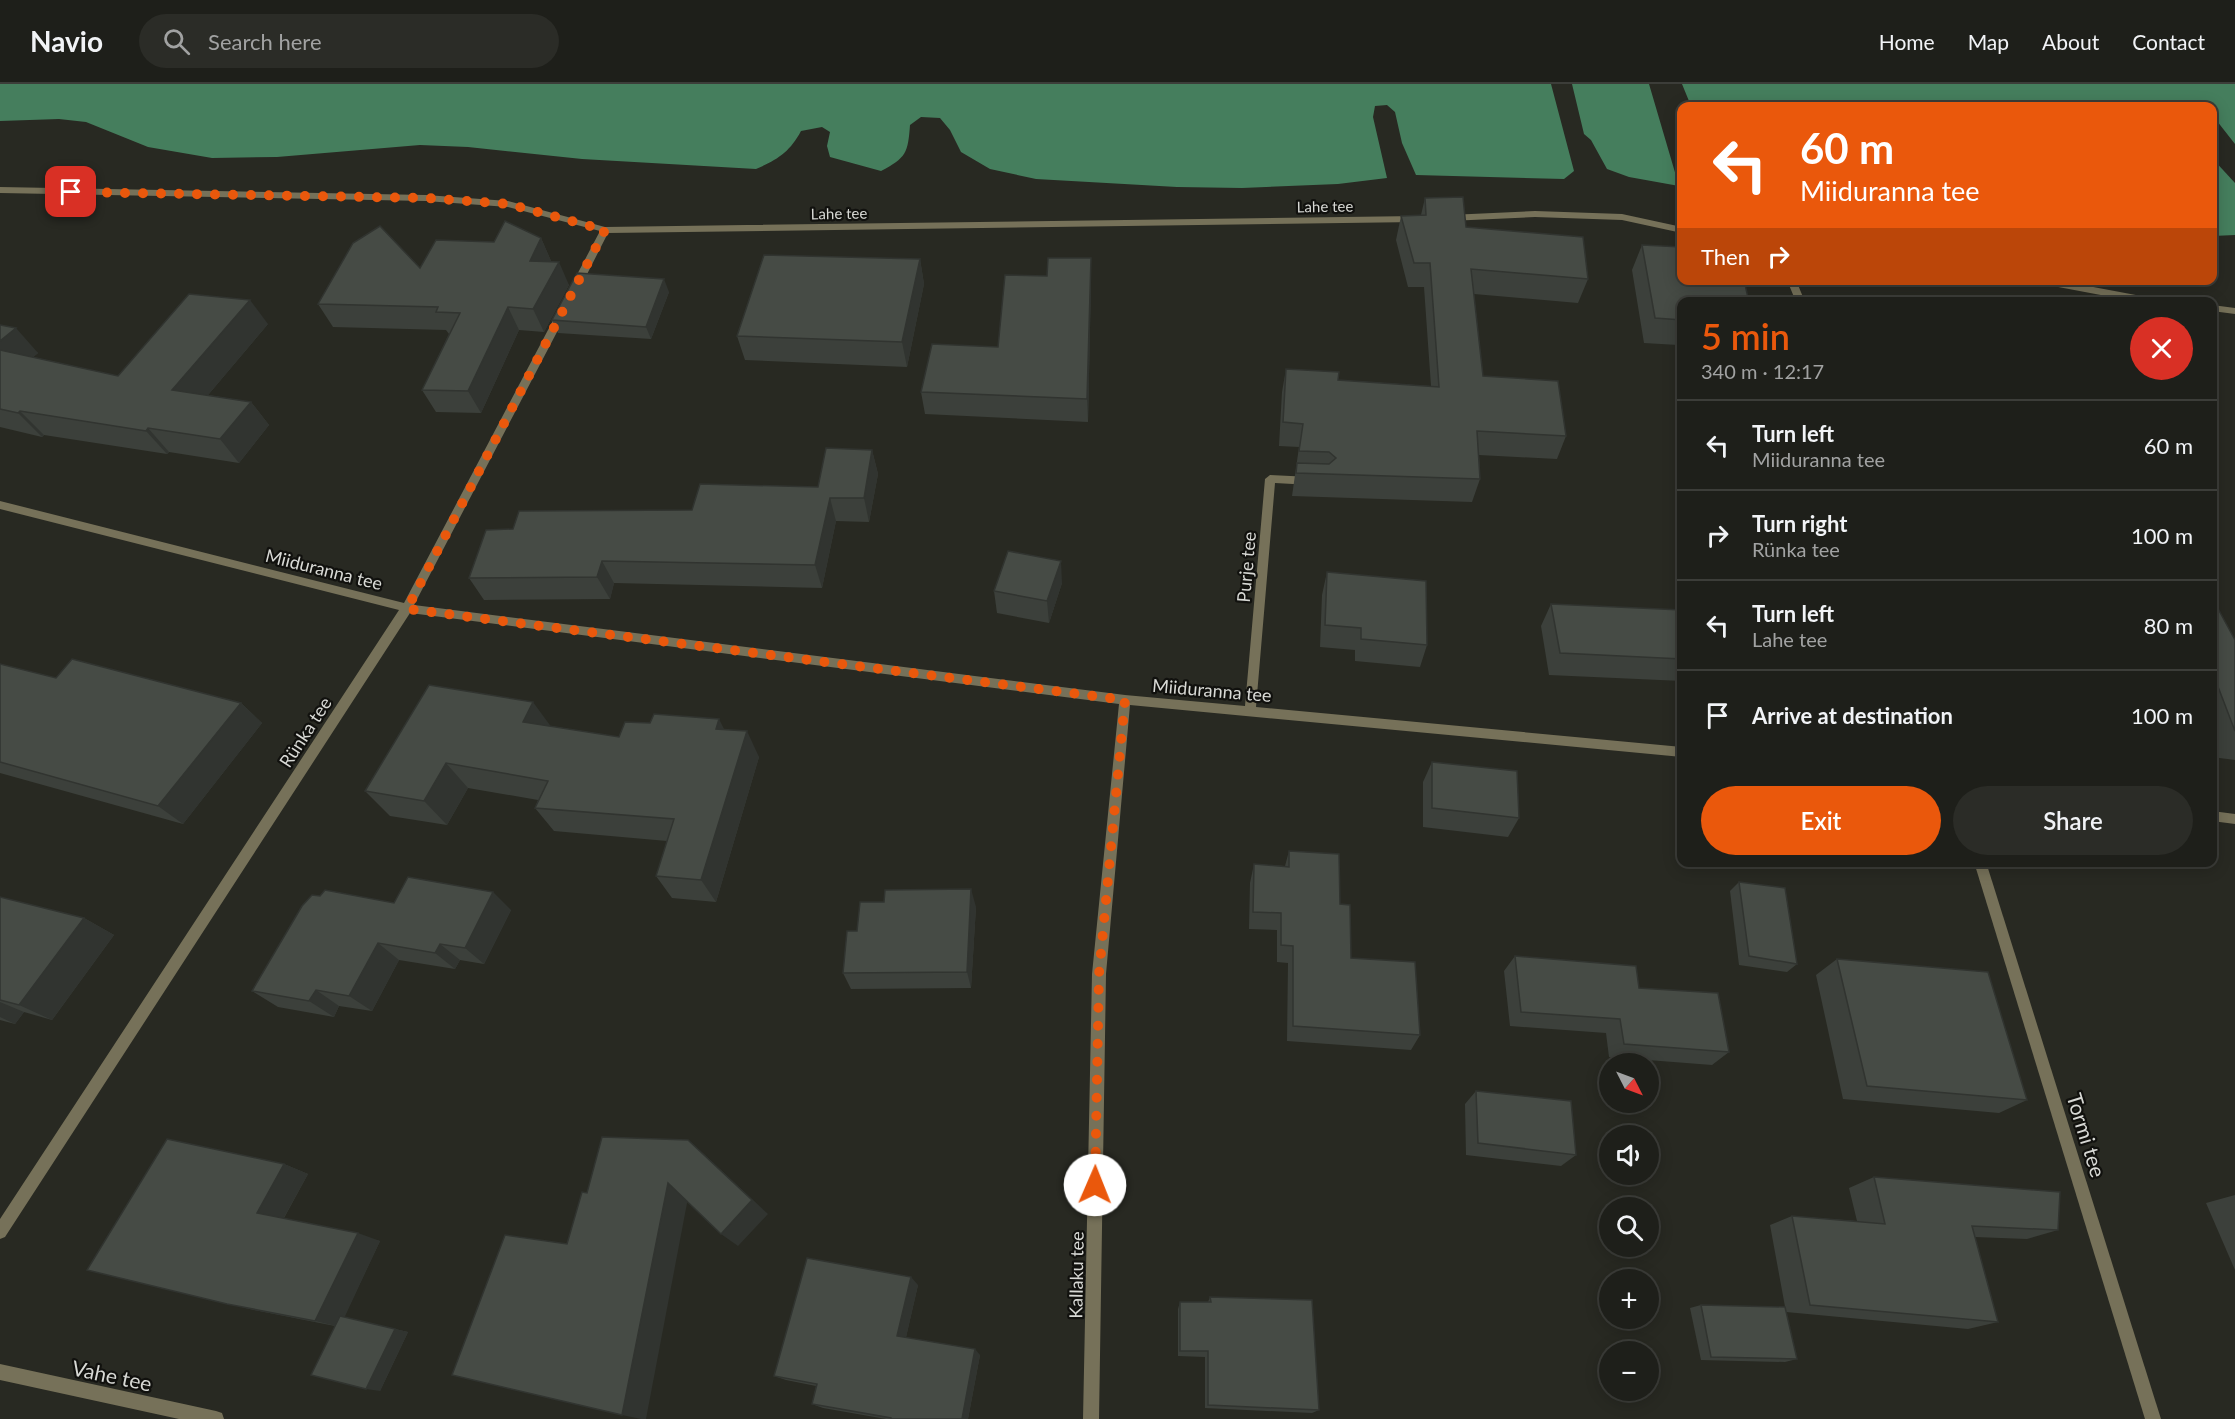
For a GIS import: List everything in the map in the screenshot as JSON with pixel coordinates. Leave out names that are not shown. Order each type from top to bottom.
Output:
[{"type":"street","name":"Lahe tee","points":[[0,190],[426,198],[508,204],[605,230],[1430,218]]},
{"type":"street","points":[[1442,218],[1535,214],[1622,217],[1677,229]]},
{"type":"street","name":"Rünka tee","points":[[0,1232],[407,609],[605,230]]},
{"type":"street","points":[[2064,285],[2130,297]]},
{"type":"street","points":[[2217,309],[2235,311]]},
{"type":"street","name":"Purje tee","points":[[1250,712],[1270,479],[1324,481]]},
{"type":"street","name":"Miiduranna tee","points":[[0,505],[407,609],[1125,700],[1677,752]]},
{"type":"street","name":"Kallaku tee","points":[[1091,1419],[1099,974],[1125,700]]},
{"type":"street","points":[[2217,817],[2235,819]]},
{"type":"street","name":"Tormi tee","points":[[1982,867],[2153,1419]]},
{"type":"street","name":"Vahe tee","points":[[0,1372],[216,1419]]},
{"type":"shaded area","points":[[0,84],[1551,84],[1574,171],[1564,179],[1416,175],[1402,143],[1395,112],[1387,105],[1375,106],[1373,117],[1387,178],[1338,184],[1242,188],[1177,187],[1036,179],[990,169],[961,152],[950,130],[940,118],[921,117],[910,125],[904,154],[881,171],[830,157],[827,146],[830,132],[822,127],[801,131],[782,155],[756,169],[582,159],[468,147],[420,145],[277,157],[212,158],[148,147],[86,122],[59,119],[0,121]]},
{"type":"shaded area","points":[[1572,84],[1649,84],[1677,186],[1629,177],[1607,169],[1591,140],[1584,134]]},
{"type":"shaded area","points":[[1682,84],[2235,84],[2235,144],[2217,121],[2217,102],[1689,102]]},
{"type":"shaded area","points":[[2217,163],[2235,183],[2235,235],[2217,236]]},
{"type":"building","points":[[1463,197],[1466,227],[1583,237],[1588,279],[1471,269],[1483,376],[1558,381],[1566,436],[1477,431],[1480,479],[1296,473],[1297,463],[1329,464],[1336,458],[1329,452],[1299,451],[1303,424],[1283,422],[1286,369],[1339,372],[1338,380],[1439,387],[1430,263],[1414,263],[1401,216],[1426,215],[1425,198]]},
{"type":"building","points":[[505,221],[541,238],[530,261],[559,262],[533,309],[508,307],[468,391],[422,390],[460,313],[436,312],[438,307],[318,304],[353,243],[380,226],[420,268],[436,240],[494,242]]},
{"type":"building","points":[[1642,245],[1677,247],[1677,285],[1745,285],[1748,297],[1677,297],[1677,320],[1655,318]]},
{"type":"building","points":[[764,255],[920,259],[902,342],[737,336]]},
{"type":"building","points":[[1048,258],[1091,258],[1087,399],[921,392],[932,344],[998,347],[1005,275],[1047,276]]},
{"type":"building","points":[[577,273],[664,279],[646,327],[552,320]]},
{"type":"building","points":[[189,294],[250,300],[172,390],[251,402],[220,439],[148,428],[146,431],[0,409],[0,350],[118,376]]},
{"type":"building","points":[[0,325],[16,328],[0,341]]},
{"type":"building","points":[[826,448],[872,450],[864,498],[830,498],[815,565],[602,561],[597,577],[469,578],[486,530],[513,529],[519,511],[692,510],[700,484],[818,487]]},
{"type":"building","points":[[1008,551],[1061,561],[1047,601],[994,591]]},
{"type":"building","points":[[1327,572],[1426,581],[1427,645],[1361,639],[1361,628],[1325,625]]},
{"type":"building","points":[[1551,604],[1677,610],[1677,659],[1560,653]]},
{"type":"building","points":[[2217,607],[2235,640],[2235,731],[2217,684]]},
{"type":"building","points":[[72,659],[241,703],[158,806],[0,762],[0,664],[56,678]]},
{"type":"building","points":[[429,685],[533,702],[523,722],[619,737],[625,722],[650,723],[654,714],[719,719],[716,729],[747,731],[701,880],[656,876],[674,819],[535,808],[548,781],[446,763],[424,801],[365,791]]},
{"type":"building","points":[[1432,762],[1517,771],[1519,818],[1432,808]]},
{"type":"building","points":[[1289,851],[1339,854],[1340,904],[1350,905],[1351,958],[1415,962],[1420,1035],[1293,1026],[1293,946],[1281,945],[1281,913],[1253,912],[1254,864],[1289,867]]},
{"type":"building","points":[[408,877],[493,892],[465,948],[440,944],[435,953],[378,943],[349,996],[316,990],[309,1001],[252,991],[302,906],[312,895],[320,896],[325,890],[394,903]]},
{"type":"building","points":[[1739,882],[1785,888],[1797,964],[1749,956]]},
{"type":"building","points":[[971,889],[967,972],[843,973],[847,931],[857,931],[860,902],[884,902],[885,890]]},
{"type":"building","points":[[0,897],[84,918],[19,1005],[0,1000]]},
{"type":"building","points":[[1515,956],[1636,966],[1639,988],[1718,993],[1729,1052],[1624,1044],[1620,1019],[1521,1012]]},
{"type":"building","points":[[1837,959],[1988,972],[2027,1100],[1867,1086]]},
{"type":"building","points":[[1476,1091],[1571,1101],[1576,1155],[1478,1143]]},
{"type":"building","points":[[602,1137],[688,1140],[752,1200],[721,1234],[668,1183],[622,1415],[452,1375],[505,1235],[567,1244],[582,1192],[587,1193]]},
{"type":"building","points":[[167,1139],[284,1164],[257,1213],[358,1233],[315,1321],[227,1304],[87,1270]]},
{"type":"building","points":[[1874,1177],[2060,1192],[2058,1230],[1972,1226],[1998,1322],[1810,1305],[1792,1216],[1885,1224]]},
{"type":"building","points":[[807,1258],[911,1277],[897,1336],[975,1349],[962,1419],[891,1419],[812,1404],[817,1384],[774,1376]]},
{"type":"building","points":[[1210,1297],[1312,1300],[1319,1410],[1208,1405],[1208,1351],[1180,1351],[1180,1302],[1211,1302]]},
{"type":"building","points":[[1701,1305],[1785,1307],[1797,1359],[1711,1357]]},
{"type":"building","points":[[340,1316],[395,1329],[366,1389],[311,1375]]},
{"type":"route","points":[[71,192],[426,198],[508,204],[605,230],[407,609],[1125,700],[1099,974],[1095,1185]]}]
